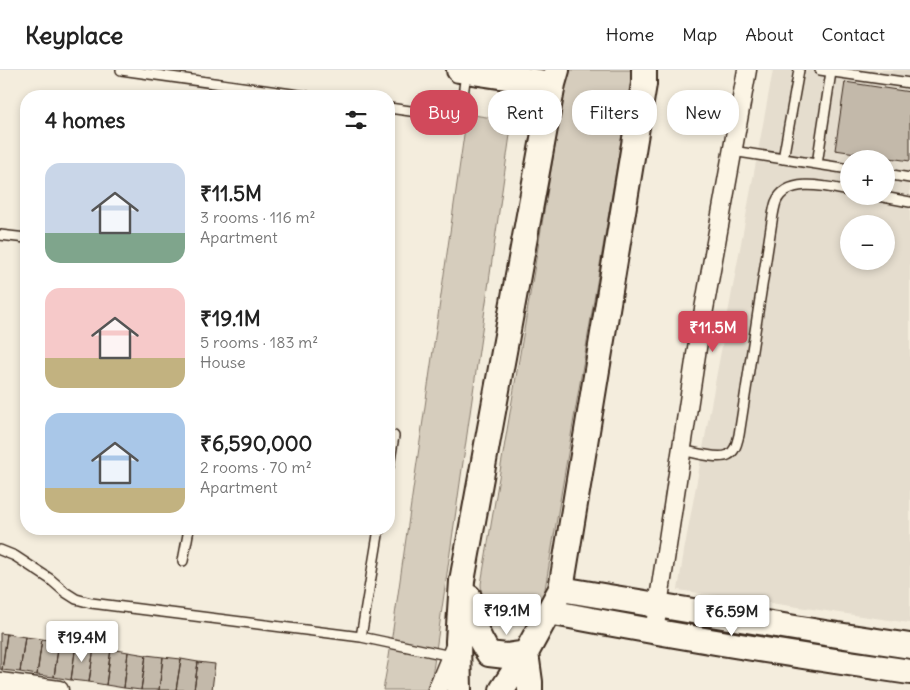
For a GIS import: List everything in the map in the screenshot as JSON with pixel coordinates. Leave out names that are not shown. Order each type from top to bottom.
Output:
[{"type":"main road","points":[[459,690],[454,648],[462,582],[555,77],[463,70]]},
{"type":"main road","points":[[502,690],[526,653],[561,589],[644,84],[644,70]]},
{"type":"main road","points":[[467,554],[470,569],[470,612],[480,640],[489,654],[506,656],[526,653]]},
{"type":"main road","points":[[561,589],[910,646]]},
{"type":"main road","points":[[549,612],[654,632],[910,672]]},
{"type":"main road","points":[[526,653],[530,690]]},
{"type":"street","points":[[654,632],[697,348],[747,70]]},
{"type":"street","points":[[437,690],[454,648]]},
{"type":"street","points":[[9,685],[59,690]]},
{"type":"lane","points":[[121,70],[263,90]]},
{"type":"lane","points":[[395,109],[460,118],[463,70]]},
{"type":"lane","points":[[783,159],[799,70]]},
{"type":"lane","points":[[820,70],[910,83]]},
{"type":"lane","points":[[817,164],[831,72]]},
{"type":"lane","points":[[732,151],[840,168]]},
{"type":"lane","points":[[895,176],[910,178]]},
{"type":"lane","points":[[681,450],[718,457],[728,455],[735,448],[739,435],[772,221],[777,200],[786,190],[803,185],[840,190]]},
{"type":"lane","points":[[895,199],[910,202]]},
{"type":"lane","points":[[0,235],[20,237]]},
{"type":"lane","points":[[183,561],[188,535]]},
{"type":"lane","points":[[361,637],[378,535]]},
{"type":"lane","points":[[0,550],[15,556],[50,579],[70,596],[84,601],[454,648]]},
{"type":"shaded area","points":[[568,70],[633,70],[630,90],[572,90],[572,135],[622,135],[544,595],[537,611],[523,621],[507,622],[492,615],[482,601],[481,584],[557,135],[562,135],[562,105]]},
{"type":"shaded area","points":[[773,70],[910,70],[910,623],[678,590]]},
{"type":"shaded area","points":[[478,116],[488,117],[488,135],[510,135],[429,690],[383,690],[464,135],[478,135]]},
{"type":"building","points":[[845,82],[910,92],[910,161],[895,159],[895,150],[835,150]]},
{"type":"building","points":[[0,633],[7,634],[2,670],[0,669]]},
{"type":"building","points":[[7,634],[25,637],[20,672],[2,670]]},
{"type":"building","points":[[25,637],[42,639],[37,675],[20,672]]},
{"type":"building","points":[[42,639],[59,642],[54,677],[37,675]]},
{"type":"building","points":[[59,642],[76,644],[71,680],[54,677]]},
{"type":"building","points":[[76,644],[94,647],[89,682],[71,680]]},
{"type":"building","points":[[94,647],[111,649],[106,685],[89,682]]},
{"type":"building","points":[[111,649],[128,652],[124,688],[106,685]]},
{"type":"building","points":[[128,652],[146,655],[141,690],[124,688]]},
{"type":"building","points":[[146,655],[163,657],[159,690],[141,690]]},
{"type":"building","points":[[163,657],[181,659],[176,690],[159,690]]},
{"type":"building","points":[[181,659],[198,662],[194,690],[176,690]]},
{"type":"building","points":[[198,662],[215,664],[212,690],[194,690]]}]
